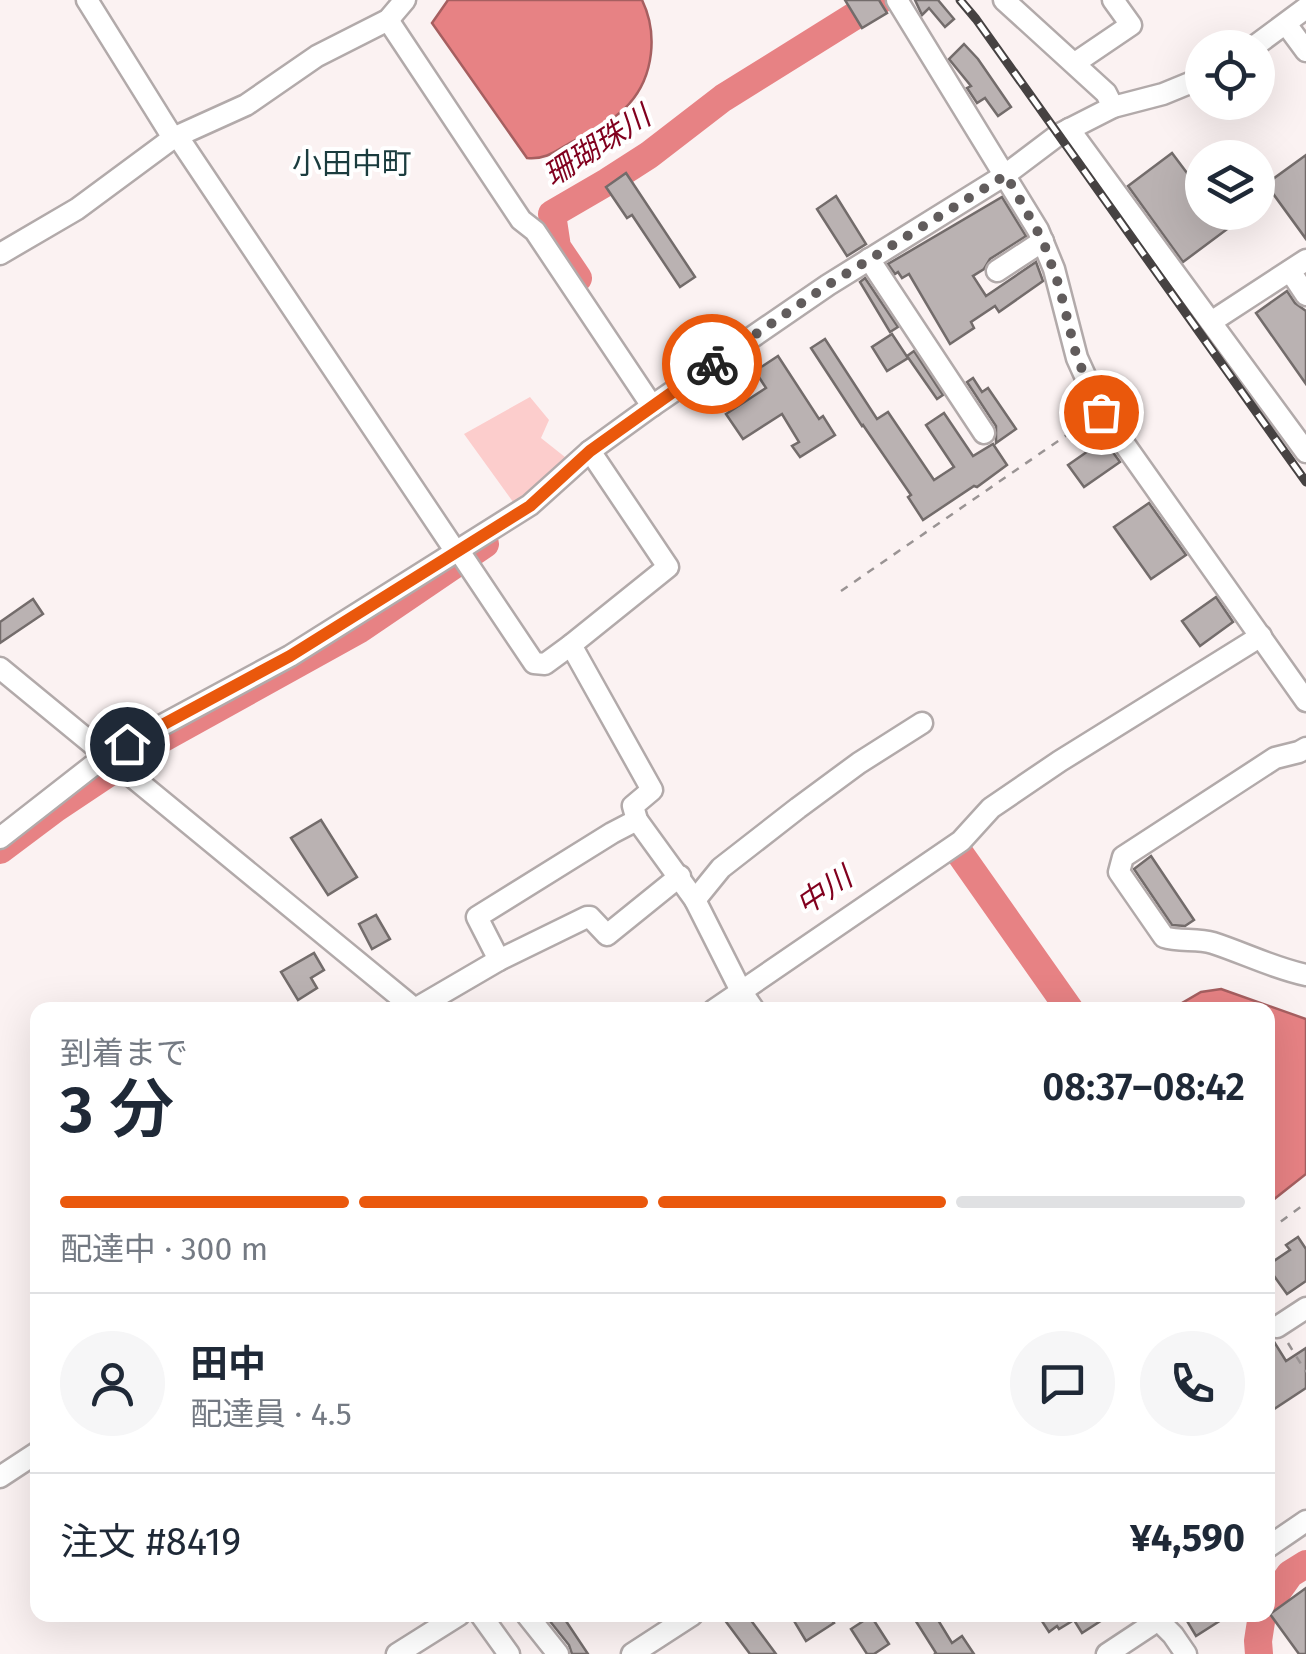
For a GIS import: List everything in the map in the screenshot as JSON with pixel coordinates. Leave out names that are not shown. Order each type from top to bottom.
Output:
[{"type":"street","points":[[87,0],[176,138],[534,664],[545,664],[572,645],[668,566],[590,451]]},
{"type":"street","points":[[0,254],[77,209],[176,138],[246,105],[317,56],[388,20],[405,0]]},
{"type":"street","points":[[897,0],[1043,241],[1077,358],[1101,412],[1306,701]]},
{"type":"street","points":[[1004,0],[1106,93],[1113,107]]},
{"type":"street","points":[[1074,63],[1131,25],[1113,0]]},
{"type":"street","points":[[1275,32],[1306,8]]},
{"type":"street","points":[[388,20],[520,220],[535,230],[652,406]]},
{"type":"street","points":[[1286,24],[1306,51]]},
{"type":"street","points":[[0,838],[105,756],[290,656],[530,506],[590,451],[652,406],[828,285],[1006,175],[1069,128],[1113,107],[1185,85]]},
{"type":"street","points":[[1069,128],[1306,452]]},
{"type":"street","points":[[997,271],[1043,241]]},
{"type":"street","points":[[869,260],[984,433]]},
{"type":"street","points":[[1210,322],[1298,265],[1306,294]]},
{"type":"street","points":[[725,1002],[961,841],[991,808],[1261,636]]},
{"type":"street","points":[[572,645],[652,790],[633,806],[637,820],[695,900],[749,1002]]},
{"type":"street","points":[[0,668],[406,1002]]},
{"type":"street","points":[[695,900],[721,868],[859,763],[922,722]]},
{"type":"street","points":[[1306,748],[1275,758],[1123,857],[1119,872],[1164,937],[1208,941],[1279,969],[1306,975]]},
{"type":"street","points":[[499,960],[477,917],[637,820]]},
{"type":"street","points":[[429,1002],[499,960],[587,917],[607,936],[680,876]]},
{"type":"street","points":[[1278,1327],[1306,1308]]},
{"type":"street","points":[[0,1477],[30,1457]]},
{"type":"street","points":[[1275,1542],[1306,1521]]},
{"type":"street","points":[[397,1654],[448,1622]]},
{"type":"street","points":[[486,1622],[510,1654]]},
{"type":"street","points":[[533,1622],[558,1654]]},
{"type":"street","points":[[632,1654],[681,1622]]},
{"type":"street","points":[[1107,1654],[1152,1622]]},
{"type":"street","points":[[1163,1622],[1186,1654]]},
{"type":"path","points":[[841,591],[1101,412]]},
{"type":"path","points":[[1275,1227],[1306,1203]]},
{"type":"shaded area","points":[[448,0],[642,0],[652,40],[644,81],[629,104],[611,119],[553,153],[527,158],[432,23]]},
{"type":"shaded area","points":[[530,397],[549,420],[541,438],[570,461],[516,506],[464,434]]},
{"type":"shaded area","points":[[1221,989],[1258,1002],[1184,1002],[1201,992]]},
{"type":"shaded area","points":[[1275,1008],[1306,1019],[1306,1174],[1275,1198]]},
{"type":"building","points":[[845,0],[879,0],[887,13],[862,28]]},
{"type":"building","points":[[915,0],[938,0],[954,19],[945,27],[929,8],[922,15]]},
{"type":"building","points":[[964,44],[1011,107],[998,116],[985,98],[977,103],[967,88],[971,86],[949,59]]},
{"type":"building","points":[[1172,153],[1185,170],[1185,230],[1226,230],[1183,262],[1128,186]]},
{"type":"building","points":[[1306,155],[1306,239],[1275,196],[1275,177]]},
{"type":"building","points":[[626,173],[695,277],[680,287],[632,215],[627,218],[606,187]]},
{"type":"building","points":[[836,196],[866,244],[847,256],[817,209]]},
{"type":"building","points":[[1002,197],[1026,236],[990,259],[973,276],[986,296],[1036,262],[1043,281],[999,312],[995,306],[971,322],[974,328],[950,344],[909,274],[902,278],[888,264]]},
{"type":"building","points":[[865,278],[898,327],[890,332],[860,282]]},
{"type":"building","points":[[1287,291],[1306,311],[1306,384],[1256,313]]},
{"type":"building","points":[[892,334],[908,358],[887,371],[872,347]]},
{"type":"building","points":[[825,339],[877,419],[888,412],[934,480],[954,467],[926,425],[944,413],[973,456],[993,444],[1007,465],[923,520],[908,497],[911,495],[811,348]]},
{"type":"building","points":[[914,351],[943,395],[937,399],[907,356]]},
{"type":"building","points":[[778,356],[819,419],[823,416],[835,435],[800,457],[792,446],[799,442],[782,414],[743,439],[726,414],[766,388],[755,371]]},
{"type":"building","points":[[973,378],[982,392],[988,388],[1016,429],[996,443],[996,426],[967,382]]},
{"type":"building","points":[[1104,440],[1120,462],[1084,487],[1068,465]]},
{"type":"building","points":[[1149,503],[1186,555],[1151,579],[1114,527]]},
{"type":"building","points":[[1216,597],[1233,622],[1200,646],[1182,621]]},
{"type":"building","points":[[33,599],[43,614],[0,643],[0,622]]},
{"type":"building","points":[[321,820],[357,877],[328,895],[291,838]]},
{"type":"building","points":[[1151,856],[1194,920],[1185,926],[1172,925],[1134,869]]},
{"type":"building","points":[[376,915],[390,939],[372,949],[359,924]]},
{"type":"building","points":[[314,953],[324,970],[311,978],[317,988],[298,1000],[281,972]]},
{"type":"building","points":[[1298,1237],[1306,1249],[1306,1281],[1287,1294],[1275,1277],[1275,1260],[1290,1250],[1286,1245]]},
{"type":"building","points":[[1275,1343],[1286,1361],[1306,1348],[1306,1388],[1275,1408]]},
{"type":"building","points":[[1306,1588],[1306,1654],[1299,1654],[1275,1621],[1275,1610]]},
{"type":"building","points":[[551,1622],[567,1622],[588,1654],[572,1654]]},
{"type":"building","points":[[726,1622],[752,1622],[776,1654],[750,1654]]},
{"type":"building","points":[[795,1622],[834,1623],[806,1641]]},
{"type":"building","points":[[862,1622],[875,1622],[889,1644],[867,1654],[851,1629]]},
{"type":"building","points":[[916,1622],[939,1622],[952,1643],[962,1636],[974,1654],[934,1654]]},
{"type":"building","points":[[1043,1622],[1071,1622],[1059,1629],[1057,1626],[1049,1632]]},
{"type":"building","points":[[1075,1622],[1099,1622],[1082,1633]]},
{"type":"building","points":[[1188,1622],[1218,1622],[1196,1636]]},
{"type":"waterway","name":"珊瑚珠川","points":[[578,278],[557,247],[552,214],[649,155],[723,98],[880,0]]},
{"type":"waterway","name":"珊瑚珠川","points":[[0,850],[149,746],[360,629],[485,544]]},
{"type":"waterway","name":"中川","points":[[956,848],[1064,1002]]},
{"type":"waterway","points":[[1275,1595],[1290,1574],[1306,1564]]},
{"type":"waterway","points":[[1259,1654],[1261,1622]]},
{"type":"railway","points":[[960,0],[1306,482]]},
{"type":"way so far","points":[[712,364],[828,285],[1006,175],[1043,241],[1077,358],[1101,412]]},
{"type":"district","name":"小田中町","points":[[352,164]]},
{"type":"route","points":[[127,744],[290,656],[530,506],[590,451],[712,364]]}]
